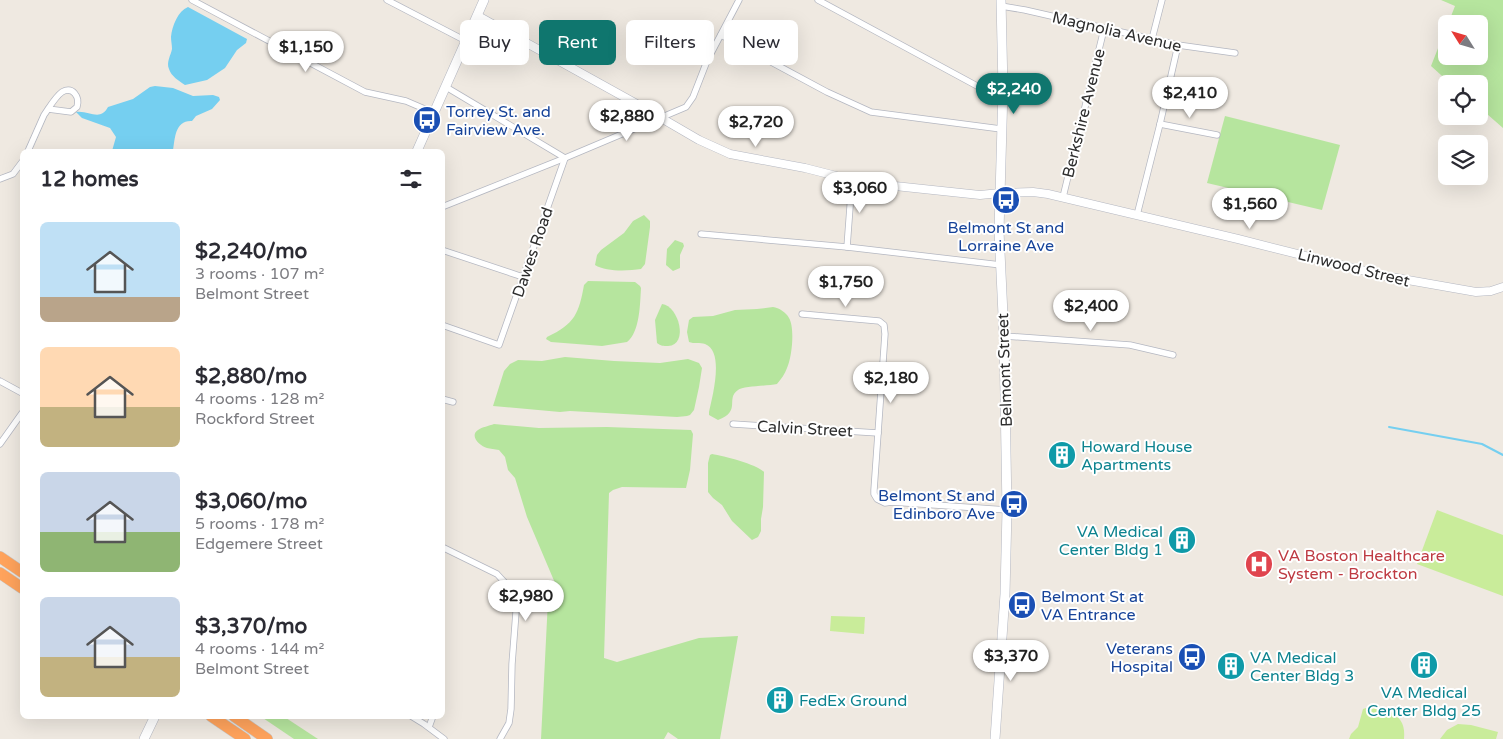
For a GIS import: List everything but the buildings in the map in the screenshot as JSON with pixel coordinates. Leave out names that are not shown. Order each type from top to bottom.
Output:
[{"type":"highway","points":[[0,557],[20,571]]},
{"type":"highway","points":[[0,573],[20,587]]},
{"type":"highway","points":[[215,719],[244,739]]},
{"type":"highway","points":[[238,719],[267,739]]},
{"type":"main road","points":[[476,20],[484,0]]},
{"type":"main road","name":"Belmont Street","points":[[995,739],[1004,605],[1007,510],[1004,336],[999,231],[1003,100],[1001,3]]},
{"type":"main road","points":[[418,149],[460,55]]},
{"type":"main road","points":[[144,739],[154,719]]},
{"type":"street","points":[[192,0],[365,92],[406,102],[434,113]]},
{"type":"street","points":[[387,0],[460,38]]},
{"type":"street","points":[[445,206],[683,109],[692,100],[708,61],[739,0]]},
{"type":"street","points":[[818,0],[1003,100]]},
{"type":"street","points":[[1152,40],[1162,0]]},
{"type":"street","name":"Magnolia Avenue","points":[[1001,3],[1152,40],[1234,53]]},
{"type":"street","name":"Linwood Street","points":[[478,16],[699,140],[730,154],[805,168],[852,180],[895,186],[980,195],[1032,192],[1063,197],[1417,283],[1476,292],[1491,291],[1503,287]]},
{"type":"street","name":"Berkshire Avenue","points":[[1063,197],[1104,29]]},
{"type":"street","points":[[721,35],[827,92],[866,110],[876,113],[1001,129]]},
{"type":"street","points":[[1137,215],[1178,45]]},
{"type":"street","points":[[446,87],[565,158]]},
{"type":"street","points":[[29,149],[48,109],[63,92],[71,91],[76,94],[78,107],[71,112],[48,109]]},
{"type":"street","points":[[1160,124],[1217,135]]},
{"type":"street","name":"Dawes Road","points":[[445,326],[499,345],[565,158]]},
{"type":"street","points":[[0,179],[13,174],[20,165]]},
{"type":"street","points":[[847,247],[852,180]]},
{"type":"street","points":[[701,234],[847,247],[1001,264]]},
{"type":"street","points":[[445,251],[523,277]]},
{"type":"street","points":[[802,314],[879,321],[884,327],[874,486],[875,498],[885,503],[1007,510]]},
{"type":"street","points":[[1004,336],[1130,345],[1173,355]]},
{"type":"street","points":[[0,381],[20,392]]},
{"type":"street","points":[[445,400],[453,402]]},
{"type":"street","points":[[0,444],[20,416]]},
{"type":"street","name":"Calvin Street","points":[[732,424],[878,433]]},
{"type":"street","points":[[445,548],[497,574],[508,586],[514,599],[516,612],[511,709],[509,723],[500,739]]},
{"type":"street","points":[[416,719],[444,739]]},
{"type":"street","points":[[428,727],[432,719]]},
{"type":"green space","points":[[1441,0],[1503,0],[1503,128],[1488,115],[1488,75],[1441,75],[1431,66],[1438,48],[1438,65],[1488,65],[1488,15],[1452,15],[1455,6]]},
{"type":"green space","points":[[1225,116],[1340,145],[1322,210],[1207,183]]},
{"type":"green space","points":[[644,215],[650,221],[650,227],[645,264],[641,269],[611,270],[595,265],[597,255],[601,250],[624,233],[633,221]]},
{"type":"green space","points":[[675,240],[683,243],[684,246],[680,255],[680,268],[673,271],[666,265],[667,249]]},
{"type":"green space","points":[[588,281],[635,282],[640,286],[637,325],[635,332],[627,342],[602,346],[551,342],[546,339],[564,327],[574,317],[580,303],[584,285]]},
{"type":"green space","points":[[662,304],[668,306],[673,311],[679,325],[680,333],[678,339],[674,344],[668,346],[662,346],[657,343],[655,320]]},
{"type":"green space","points":[[773,307],[780,309],[788,316],[792,328],[789,363],[785,372],[777,384],[738,390],[734,394],[729,413],[718,420],[709,415],[716,375],[714,356],[711,348],[705,344],[689,342],[687,332],[689,320],[693,317],[713,316],[735,310]]},
{"type":"green space","points":[[565,357],[660,363],[688,359],[699,363],[702,368],[694,410],[690,415],[677,417],[560,412],[493,406],[504,371],[510,364],[518,360],[542,361]]},
{"type":"green space","points":[[494,424],[539,428],[607,427],[691,430],[693,434],[690,470],[686,488],[622,487],[609,493],[604,658],[617,662],[699,638],[738,636],[720,739],[678,739],[668,732],[664,739],[541,739],[549,580],[555,583],[527,517],[515,478],[508,470],[505,457],[499,450],[488,448],[476,441],[475,435],[478,430]]},
{"type":"green space","points":[[712,454],[747,463],[764,472],[761,531],[758,537],[752,540],[732,521],[722,505],[708,492],[708,463]]},
{"type":"green space","points":[[1437,510],[1503,535],[1503,596],[1417,564]]},
{"type":"green space","points":[[831,616],[865,617],[864,634],[830,631]]},
{"type":"green space","points":[[1363,709],[1388,711],[1399,718],[1404,730],[1404,739],[1349,739],[1358,727]]},
{"type":"green space","points":[[264,719],[288,719],[318,739],[294,739]]},
{"type":"green space","points":[[1458,724],[1471,725],[1498,732],[1496,739],[1440,739],[1447,730]]},
{"type":"water","points":[[188,7],[247,39],[246,43],[237,50],[225,68],[207,80],[185,85],[172,74],[168,64],[172,49],[171,37],[174,24],[178,15]]},
{"type":"water","points":[[150,87],[173,88],[193,96],[213,95],[219,97],[220,100],[212,109],[196,116],[192,121],[182,123],[175,136],[173,149],[113,149],[116,137],[110,128],[82,118],[76,112],[101,114],[108,107],[133,99]]},
{"type":"waterway","points":[[1389,427],[1482,444],[1503,455]]},
{"type":"place","name":"Torrey St. and Fairview Ave.","points":[[427,120]]},
{"type":"place","name":"Belmont St and Lorraine Ave","points":[[1006,200]]},
{"type":"place","name":"Howard House Apartments","points":[[1062,455]]},
{"type":"place","name":"Belmont St and Edinboro Ave","points":[[1014,504]]},
{"type":"place","name":"VA Medical Center Bldg 1","points":[[1182,540]]},
{"type":"place","name":"VA Boston Healthcare System - Brockton","points":[[1259,564]]},
{"type":"place","name":"Belmont St at VA Entrance","points":[[1022,605]]},
{"type":"place","name":"Veterans Hospital","points":[[1192,657]]},
{"type":"place","name":"VA Medical Center Bldg 25","points":[[1424,665]]},
{"type":"place","name":"VA Medical Center Bldg 3","points":[[1231,666]]},
{"type":"place","name":"FedEx Ground","points":[[780,700]]}]
